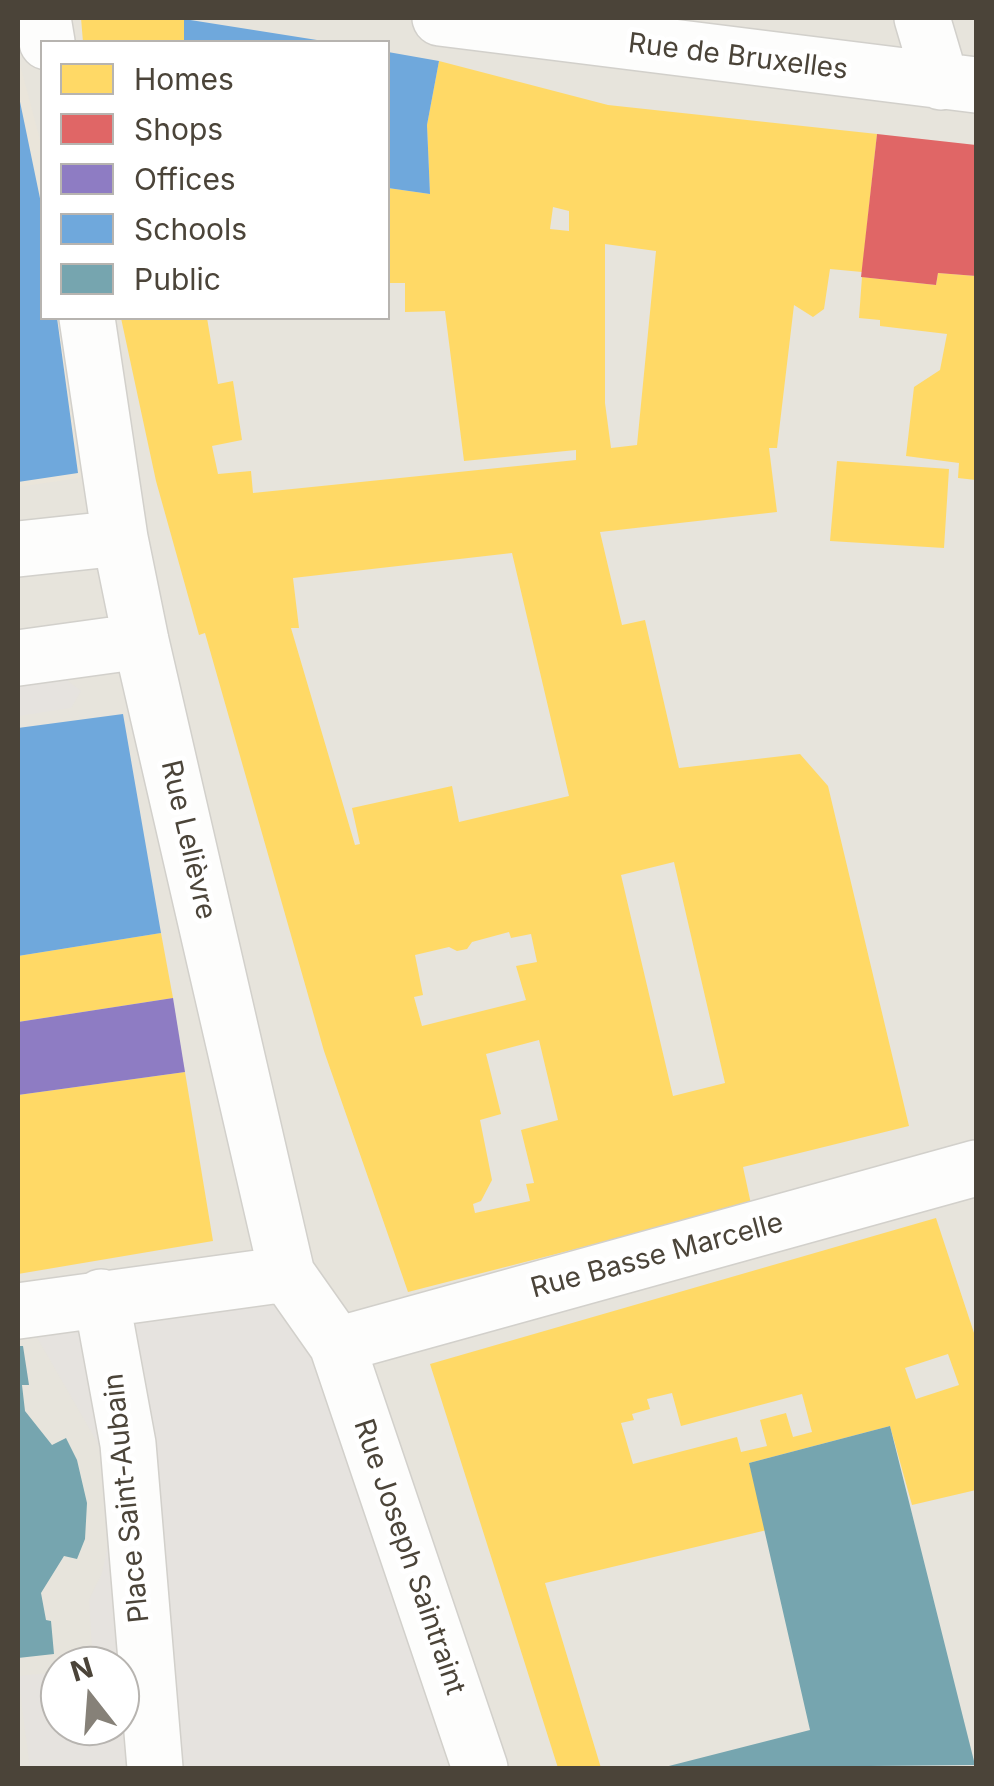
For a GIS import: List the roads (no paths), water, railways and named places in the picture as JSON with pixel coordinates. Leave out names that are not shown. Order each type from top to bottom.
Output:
[{"type":"street","name":"Rue de Bruxelles","points":[[440,18],[959,84]]},
{"type":"street","points":[[922,18],[959,84]]},
{"type":"street","name":"Rue Lelièvre","points":[[88,320],[120,538],[141,641],[287,1274],[337,1345]]},
{"type":"street","points":[[18,550],[120,538]]},
{"type":"street","points":[[18,658],[141,641]]},
{"type":"street","name":"Rue Basse Marcelle","points":[[337,1345],[976,1168]]},
{"type":"street","points":[[18,1311],[101,1296],[287,1274]]},
{"type":"street","name":"Place Saint-Aubain","points":[[101,1296],[128,1444],[155,1768]]},
{"type":"street","name":"Rue Joseph Saintraint","points":[[337,1345],[480,1768]]}]
